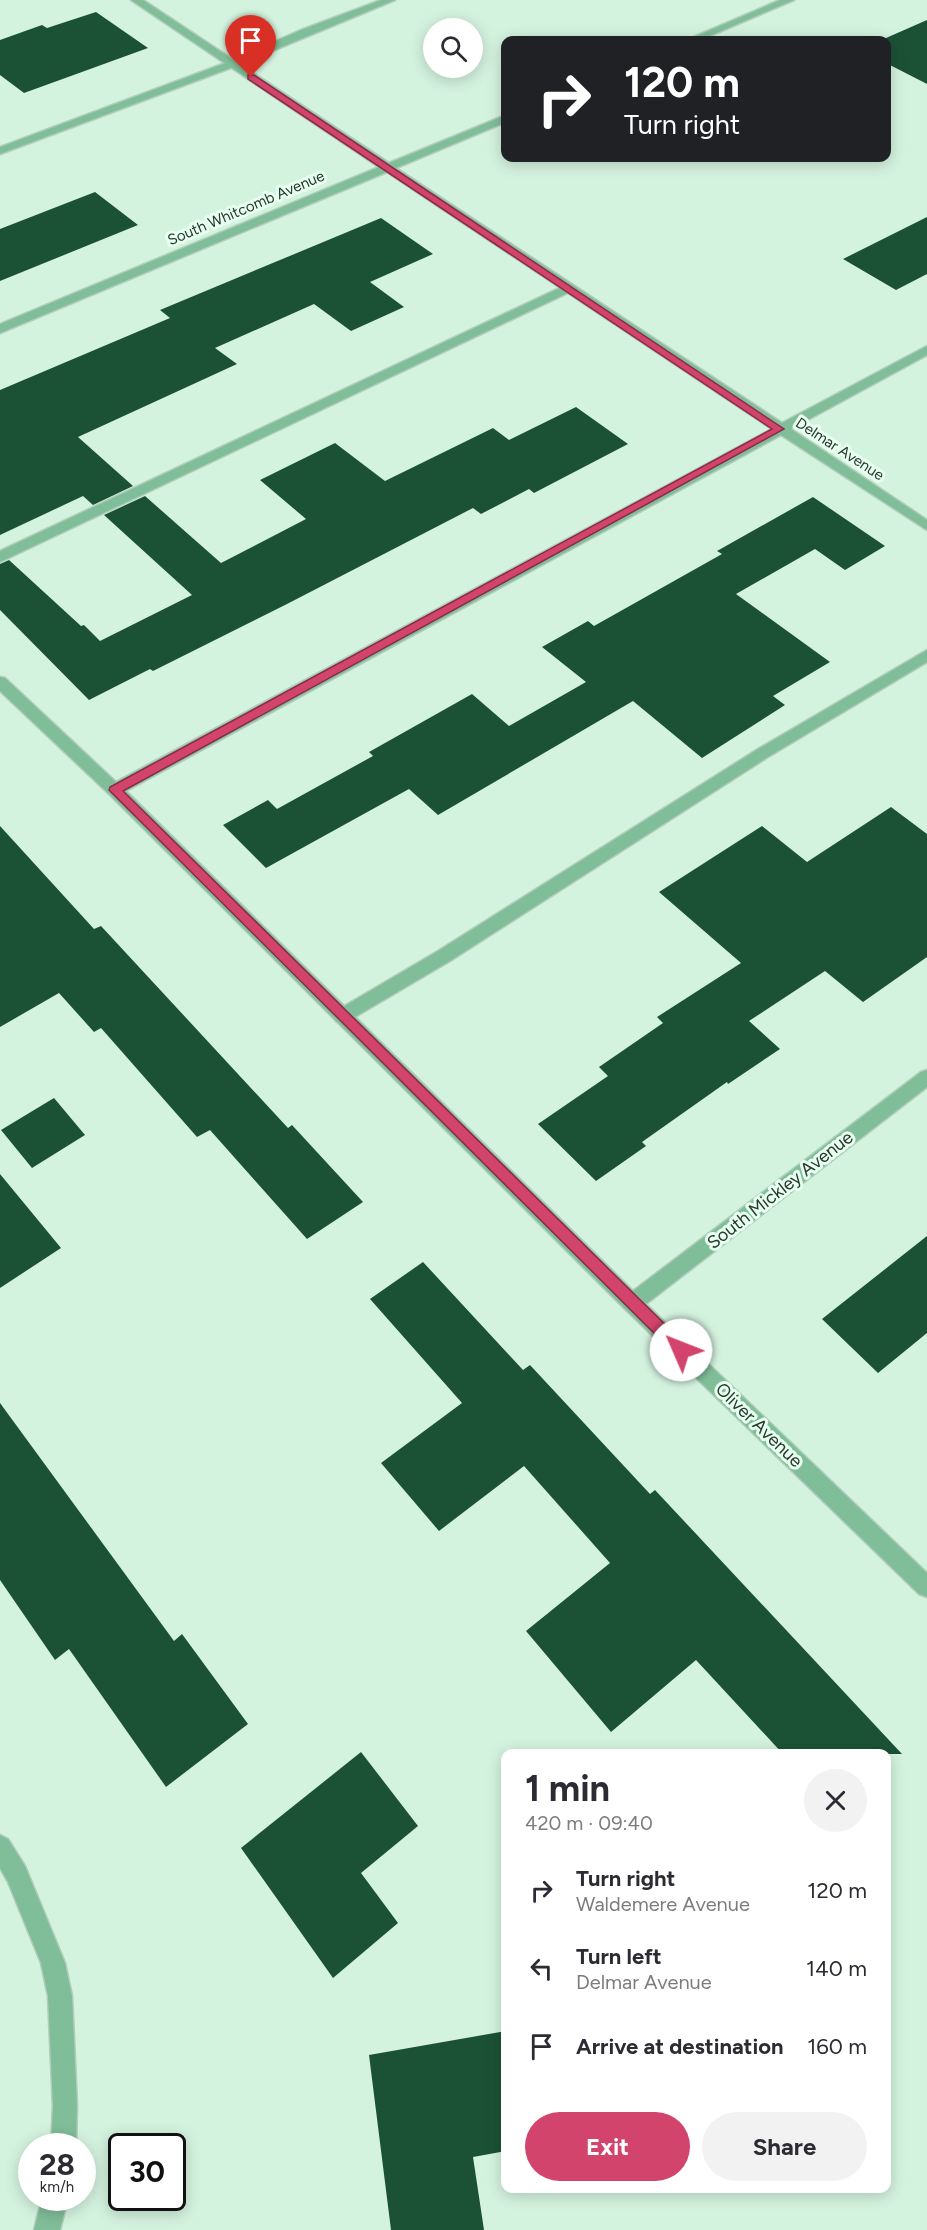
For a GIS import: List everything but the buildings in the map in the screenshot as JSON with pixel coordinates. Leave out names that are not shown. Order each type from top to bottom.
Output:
[{"type":"street","name":"Delmar Avenue","points":[[136,0],[927,526]]},
{"type":"street","points":[[0,152],[232,64],[305,32],[390,0]]},
{"type":"street","points":[[702,36],[789,0]]},
{"type":"street","name":"South Whitcomb Avenue","points":[[0,329],[501,120]]},
{"type":"street","points":[[0,557],[568,288]]},
{"type":"street","points":[[115,790],[927,350]]},
{"type":"street","points":[[342,1016],[454,950],[763,753],[927,655]]},
{"type":"street","name":"Oliver Avenue","points":[[0,682],[115,790],[632,1303],[927,1587]]},
{"type":"street","name":"South Mickley Avenue","points":[[632,1303],[927,1077]]},
{"type":"street","points":[[0,1846],[17,1874],[53,1963],[60,1996],[64,2133]]},
{"type":"street","points":[[47,2230],[52,2211]]},
{"type":"route","points":[[251,77],[779,429],[115,790],[681,1350]]}]
